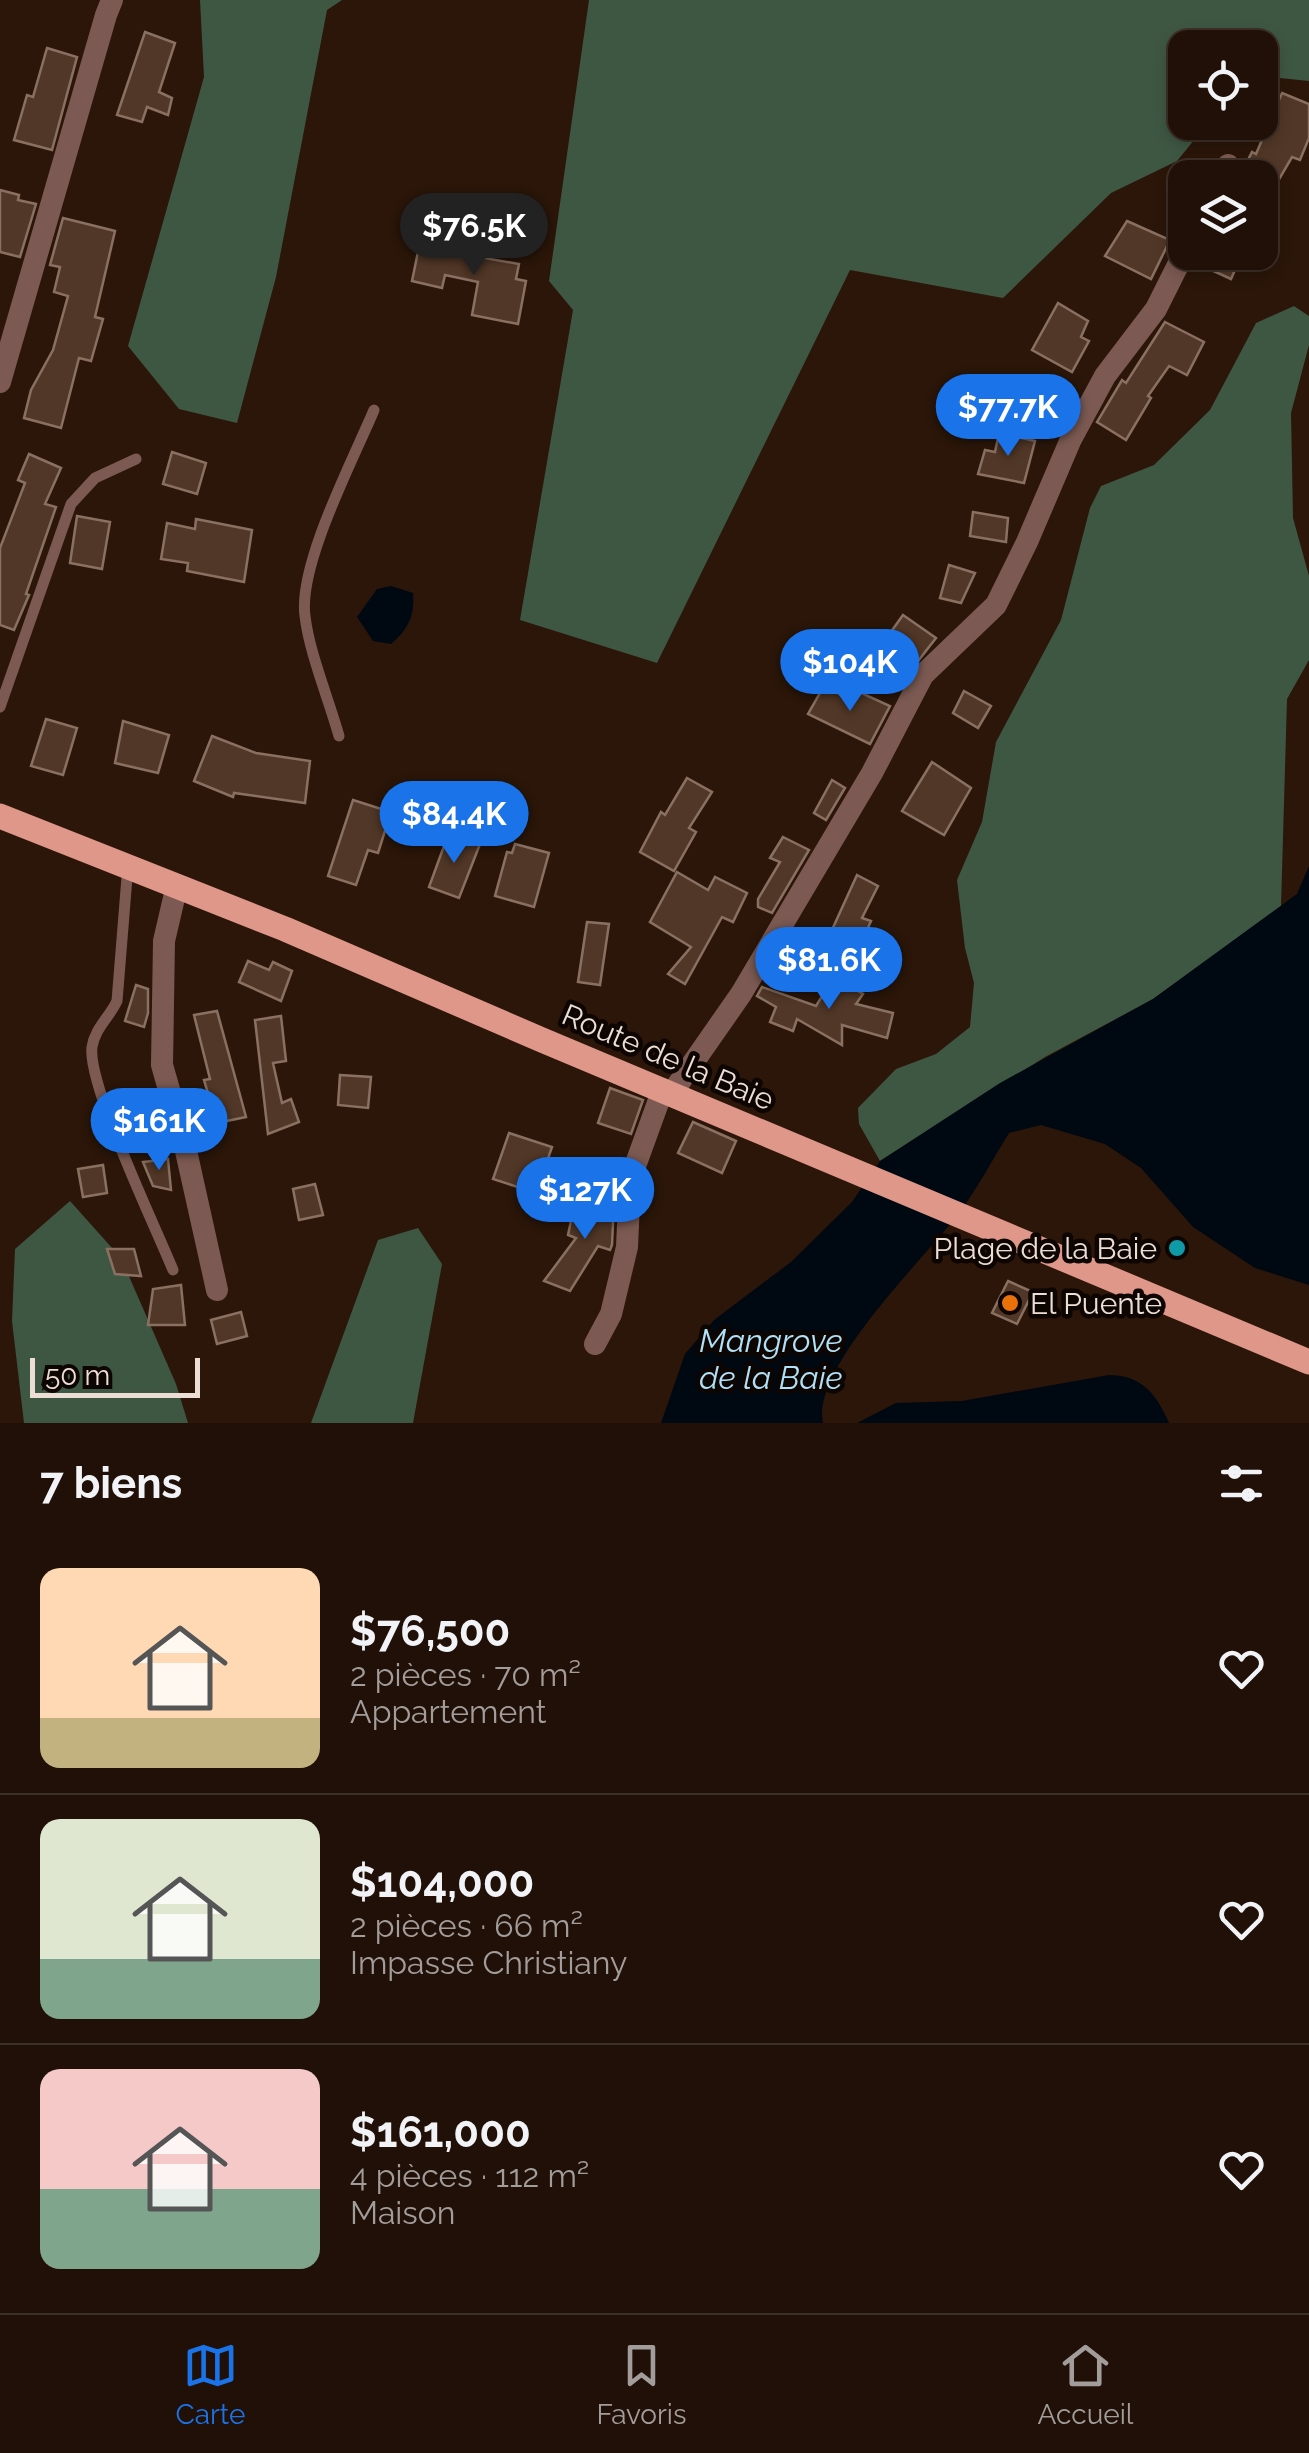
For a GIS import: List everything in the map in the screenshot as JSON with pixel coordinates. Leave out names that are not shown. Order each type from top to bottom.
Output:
[{"type":"main road","name":"Route de la Baie","points":[[0,816],[178,885],[1309,1362]]},
{"type":"street","points":[[0,382],[112,0]]},
{"type":"street","points":[[595,1344],[617,1295],[627,1248],[630,1180],[667,1091],[741,994],[872,773],[923,675],[996,605],[1071,439],[1105,376],[1156,308],[1175,270]]},
{"type":"street","points":[[178,885],[164,940],[162,1066],[218,1290]]},
{"type":"lane","points":[[339,736],[304,615],[307,582],[316,548],[374,410]]},
{"type":"lane","points":[[0,708],[71,504],[95,478],[136,458]]},
{"type":"lane","points":[[128,866],[117,1001],[110,1016],[95,1031],[91,1053],[107,1110],[173,1270]]},
{"type":"green space","points":[[200,0],[342,0],[327,10],[276,277],[237,423],[179,409],[128,346],[204,77]]},
{"type":"green space","points":[[589,0],[1309,0],[1309,81],[1278,78],[1278,30],[1168,30],[1168,140],[1194,140],[1178,160],[1168,160],[1168,165],[1111,193],[1003,298],[850,270],[657,663],[520,620],[573,310],[549,281]]},
{"type":"green space","points":[[1294,306],[1309,316],[1309,345],[1291,413],[1293,518],[1309,576],[1309,660],[1287,699],[1281,906],[1153,999],[1045,1057],[880,1161],[859,1124],[858,1108],[896,1069],[936,1054],[970,1027],[974,983],[965,948],[957,880],[982,822],[996,742],[1061,620],[1090,508],[1101,486],[1154,465],[1210,410],[1256,323]]},
{"type":"green space","points":[[70,1201],[121,1258],[176,1384],[188,1423],[24,1423],[12,1321],[15,1249]]},
{"type":"green space","points":[[418,1228],[442,1264],[413,1423],[311,1423],[378,1240]]},
{"type":"water","points":[[391,586],[413,593],[413,609],[409,622],[391,644],[373,641],[357,617],[377,589]]},
{"type":"water","points":[[1309,866],[1309,1285],[1255,1268],[1193,1227],[1141,1168],[1105,1144],[1041,1125],[1009,1133],[960,1212],[852,1343],[824,1400],[823,1423],[661,1423],[685,1354],[714,1320],[791,1262],[852,1202],[880,1161],[1000,1083],[1153,999],[1297,894]]},
{"type":"water","name":"Mangrove de la Baie","points":[[1109,1375],[1131,1379],[1147,1388],[1169,1423],[857,1423],[896,1403],[962,1401]]},
{"type":"building","points":[[145,32],[175,43],[159,92],[172,98],[168,115],[147,107],[142,122],[117,115]]},
{"type":"building","points":[[47,48],[77,57],[52,150],[14,140],[27,95],[33,97]]},
{"type":"building","points":[[1282,93],[1309,104],[1309,138],[1300,160],[1292,157],[1278,181],[1278,160],[1248,160],[1252,152],[1256,154],[1262,140],[1278,140],[1278,102]]},
{"type":"building","points":[[0,190],[36,204],[20,257],[0,252]]},
{"type":"building","points":[[63,218],[115,231],[95,317],[103,319],[91,361],[79,358],[61,428],[24,418],[31,390],[53,350],[68,296],[54,292],[60,267],[50,265]]},
{"type":"building","points":[[1127,221],[1168,239],[1151,279],[1105,256]]},
{"type":"building","points":[[443,236],[465,241],[462,254],[519,264],[516,279],[526,281],[518,324],[472,315],[478,282],[445,275],[442,288],[412,281],[420,242],[441,247]]},
{"type":"building","points":[[1211,270],[1235,270],[1231,279]]},
{"type":"building","points":[[1058,303],[1088,321],[1081,337],[1089,341],[1072,372],[1032,350]]},
{"type":"building","points":[[1165,322],[1204,342],[1187,375],[1169,366],[1148,396],[1151,398],[1126,440],[1097,422]]},
{"type":"building","points":[[999,433],[1035,441],[1024,483],[978,474],[985,450],[995,452]]},
{"type":"building","points":[[172,452],[206,463],[197,494],[163,484]]},
{"type":"building","points":[[29,454],[61,468],[45,504],[56,507],[14,630],[0,625],[0,548],[25,483],[18,480]]},
{"type":"building","points":[[973,512],[1008,518],[1006,542],[970,536]]},
{"type":"building","points":[[77,516],[110,522],[102,569],[70,563]]},
{"type":"building","points":[[196,519],[252,530],[244,582],[187,571],[188,563],[161,559],[167,523],[195,529]]},
{"type":"building","points":[[949,565],[975,573],[961,603],[940,598]]},
{"type":"building","points":[[903,615],[936,638],[904,679],[873,657]]},
{"type":"building","points":[[824,686],[854,702],[859,692],[890,706],[870,744],[808,714]]},
{"type":"building","points":[[964,691],[991,706],[978,728],[953,713]]},
{"type":"building","points":[[46,719],[77,728],[63,775],[31,766]]},
{"type":"building","points":[[123,721],[169,735],[158,773],[115,763]]},
{"type":"building","points":[[212,736],[256,753],[310,761],[305,803],[234,793],[233,797],[194,781]]},
{"type":"building","points":[[932,762],[971,788],[944,835],[902,811]]},
{"type":"building","points":[[687,778],[712,792],[689,828],[696,832],[674,871],[640,852],[661,812],[665,815]]},
{"type":"building","points":[[832,780],[845,788],[826,820],[814,813]]},
{"type":"building","points":[[353,800],[391,812],[378,853],[368,850],[356,885],[328,876]]},
{"type":"building","points":[[448,835],[480,844],[459,898],[429,887]]},
{"type":"building","points":[[783,837],[809,850],[772,913],[758,907],[758,899],[780,862],[770,858]]},
{"type":"building","points":[[515,844],[549,853],[534,907],[495,896],[507,852],[512,853]]},
{"type":"building","points":[[677,872],[708,890],[715,877],[747,893],[733,922],[722,917],[685,984],[668,974],[691,947],[650,922]]},
{"type":"building","points":[[857,875],[878,886],[862,918],[871,921],[859,948],[851,948],[831,939],[831,932]]},
{"type":"building","points":[[587,922],[609,924],[600,985],[578,982]]},
{"type":"building","points":[[248,961],[269,970],[273,962],[292,971],[281,1001],[239,982]]},
{"type":"building","points":[[834,977],[863,994],[856,1004],[893,1013],[887,1038],[842,1025],[842,1045],[797,1019],[793,1031],[770,1022],[776,1007],[757,996],[762,987],[816,1006]]},
{"type":"building","points":[[136,985],[148,989],[144,1027],[125,1021]]},
{"type":"building","points":[[217,1011],[246,1117],[217,1123],[204,1080],[210,1079],[194,1015]]},
{"type":"building","points":[[281,1016],[286,1061],[273,1063],[282,1103],[291,1099],[299,1122],[268,1134],[255,1020]]},
{"type":"building","points":[[340,1075],[371,1077],[368,1108],[338,1105]]},
{"type":"building","points":[[610,1088],[643,1100],[631,1134],[598,1123]]},
{"type":"building","points":[[151,1099],[153,1123],[130,1125],[128,1101]]},
{"type":"building","points":[[693,1122],[736,1141],[722,1173],[678,1153]]},
{"type":"building","points":[[509,1133],[552,1147],[536,1193],[493,1179]]},
{"type":"building","points":[[168,1159],[171,1190],[153,1186],[143,1162]]},
{"type":"building","points":[[103,1165],[107,1193],[83,1197],[78,1169]]},
{"type":"building","points":[[315,1184],[323,1215],[299,1220],[293,1189]]},
{"type":"building","points":[[592,1194],[614,1202],[612,1245],[610,1250],[598,1246],[570,1291],[544,1281],[576,1238],[568,1235],[572,1216],[583,1219]]},
{"type":"building","points":[[107,1249],[134,1249],[141,1276],[115,1274]]},
{"type":"building","points":[[1008,1281],[1033,1292],[1017,1324],[992,1313]]},
{"type":"building","points":[[181,1285],[185,1325],[148,1325],[153,1289]]},
{"type":"building","points":[[241,1312],[247,1336],[217,1344],[211,1320]]},
{"type":"place","name":"Plage de la Baie","points":[[1177,1248]]},
{"type":"place","name":"El Puente","points":[[1010,1303]]}]
